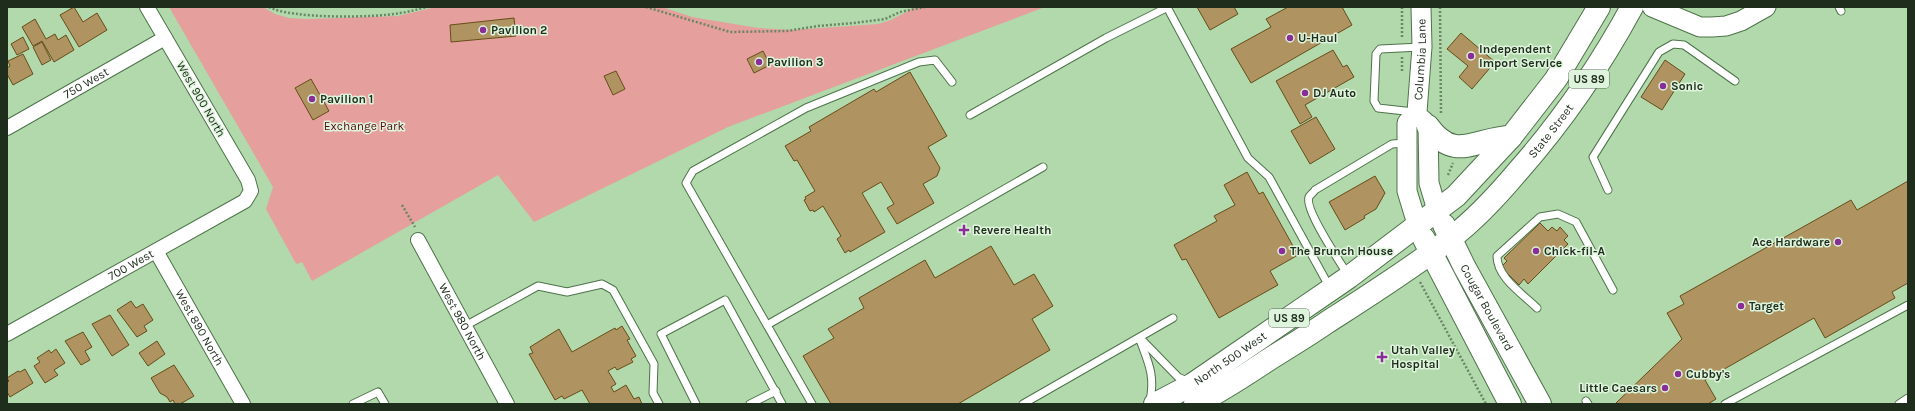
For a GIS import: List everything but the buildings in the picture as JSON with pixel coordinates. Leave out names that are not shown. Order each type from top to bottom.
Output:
[{"type":"main road","name":"Columbia Lane","points":[[1421,7],[1422,47],[1429,119],[1429,183],[1437,210]]},
{"type":"main road","name":"US 89","points":[[1417,224],[1462,190],[1511,137],[1556,80],[1599,7]]},
{"type":"main road","name":"State Street","points":[[1450,239],[1494,199],[1539,147],[1581,92],[1609,49],[1632,7]]},
{"type":"main road","points":[[1652,7],[1677,13],[1700,27],[1726,26],[1741,22],[1766,7]]},
{"type":"main road","name":"Columbia Lane","points":[[1417,224],[1407,191],[1407,123],[1429,119]]},
{"type":"main road","points":[[1429,119],[1434,135],[1441,141],[1461,148],[1498,137],[1511,137]]},
{"type":"main road","name":"Cougar Boulevard","points":[[1437,210],[1450,239],[1540,404]]},
{"type":"main road","name":"Cougar Boulevard","points":[[1417,224],[1430,252],[1510,404]]},
{"type":"main road","name":"North 500 West","points":[[1194,394],[1417,224]]},
{"type":"main road","name":"US 89","points":[[1430,252],[1450,239]]},
{"type":"main road","name":"North 500 West","points":[[1156,404],[1194,394],[1222,390],[1317,330],[1399,275],[1430,252]]},
{"type":"street","name":"West 900 North","points":[[147,7],[248,180],[251,192]]},
{"type":"street","name":"750 West","points":[[7,128],[165,38]]},
{"type":"street","name":"700 West","points":[[7,334],[245,201],[251,192]]},
{"type":"street","name":"West 980 North","points":[[418,240],[507,404]]},
{"type":"street","name":"West 890 North","points":[[156,251],[243,404]]},
{"type":"lane","points":[[970,115],[1106,38],[1167,7],[1248,158],[1269,177],[1331,289]]},
{"type":"lane","points":[[1608,190],[1593,157],[1659,52],[1673,44],[1684,45],[1735,81]]},
{"type":"lane","points":[[1422,47],[1380,49],[1376,54],[1374,101],[1378,108],[1429,119]]},
{"type":"lane","points":[[812,404],[686,183],[692,171],[806,108],[919,62],[935,60],[952,82]]},
{"type":"lane","points":[[1349,277],[1320,229],[1309,206],[1309,197],[1315,190],[1392,144],[1407,143]]},
{"type":"lane","points":[[767,325],[1043,167]]},
{"type":"lane","points":[[1537,308],[1508,280],[1498,267],[1497,256],[1540,217],[1558,214],[1576,222],[1613,290]]},
{"type":"lane","points":[[465,326],[538,286],[567,292],[602,284],[614,290],[654,364],[653,393],[659,404]]},
{"type":"lane","points":[[696,404],[661,334],[725,300],[782,404]]},
{"type":"lane","points":[[1725,404],[1908,305]]},
{"type":"lane","points":[[1023,404],[1173,318]]},
{"type":"lane","points":[[1140,338],[1194,394]]},
{"type":"lane","points":[[1140,338],[1151,370],[1153,386],[1149,404]]},
{"type":"lane","points":[[750,404],[776,391]]},
{"type":"lane","points":[[354,404],[378,392],[385,404]]},
{"type":"lane","points":[[1899,404],[1908,398]]},
{"type":"path","points":[[269,7],[292,14],[328,15],[399,14],[427,7]]},
{"type":"path","points":[[646,7],[730,32],[787,31],[885,19],[900,12],[925,7]]},
{"type":"path","points":[[1429,119],[1440,7]]},
{"type":"path","points":[[1448,175],[1455,159]]},
{"type":"path","points":[[402,205],[413,224]]},
{"type":"green space","name":"Exchange Park","points":[[169,7],[263,7],[275,14],[289,18],[307,19],[398,16],[436,7],[662,7],[692,17],[758,28],[792,30],[878,24],[891,20],[916,7],[1045,7],[728,127],[534,222],[498,175],[312,281],[302,262],[297,264],[295,262],[266,209],[273,187]]},
{"type":"place","name":"Pavilion 2","points":[[483,30]]},
{"type":"place","name":"U-Haul","points":[[1290,38]]},
{"type":"place","name":"Independent Import Service","points":[[1471,56]]},
{"type":"place","name":"Pavilion 3","points":[[759,62]]},
{"type":"place","name":"Sonic","points":[[1663,86]]},
{"type":"place","name":"DJ Auto","points":[[1305,93]]},
{"type":"place","name":"Pavilion 1","points":[[312,99]]},
{"type":"place","name":"Revere Health","points":[[964,230]]},
{"type":"place","name":"Ace Hardware","points":[[1838,242]]},
{"type":"place","name":"The Brunch House","points":[[1282,251]]},
{"type":"place","name":"Chick-fil-A","points":[[1536,251]]},
{"type":"place","name":"Target","points":[[1741,306]]},
{"type":"place","name":"Utah Valley Hospital","points":[[1382,357]]},
{"type":"place","name":"Cubby's","points":[[1678,374]]},
{"type":"place","name":"Little Caesars","points":[[1665,388]]}]
